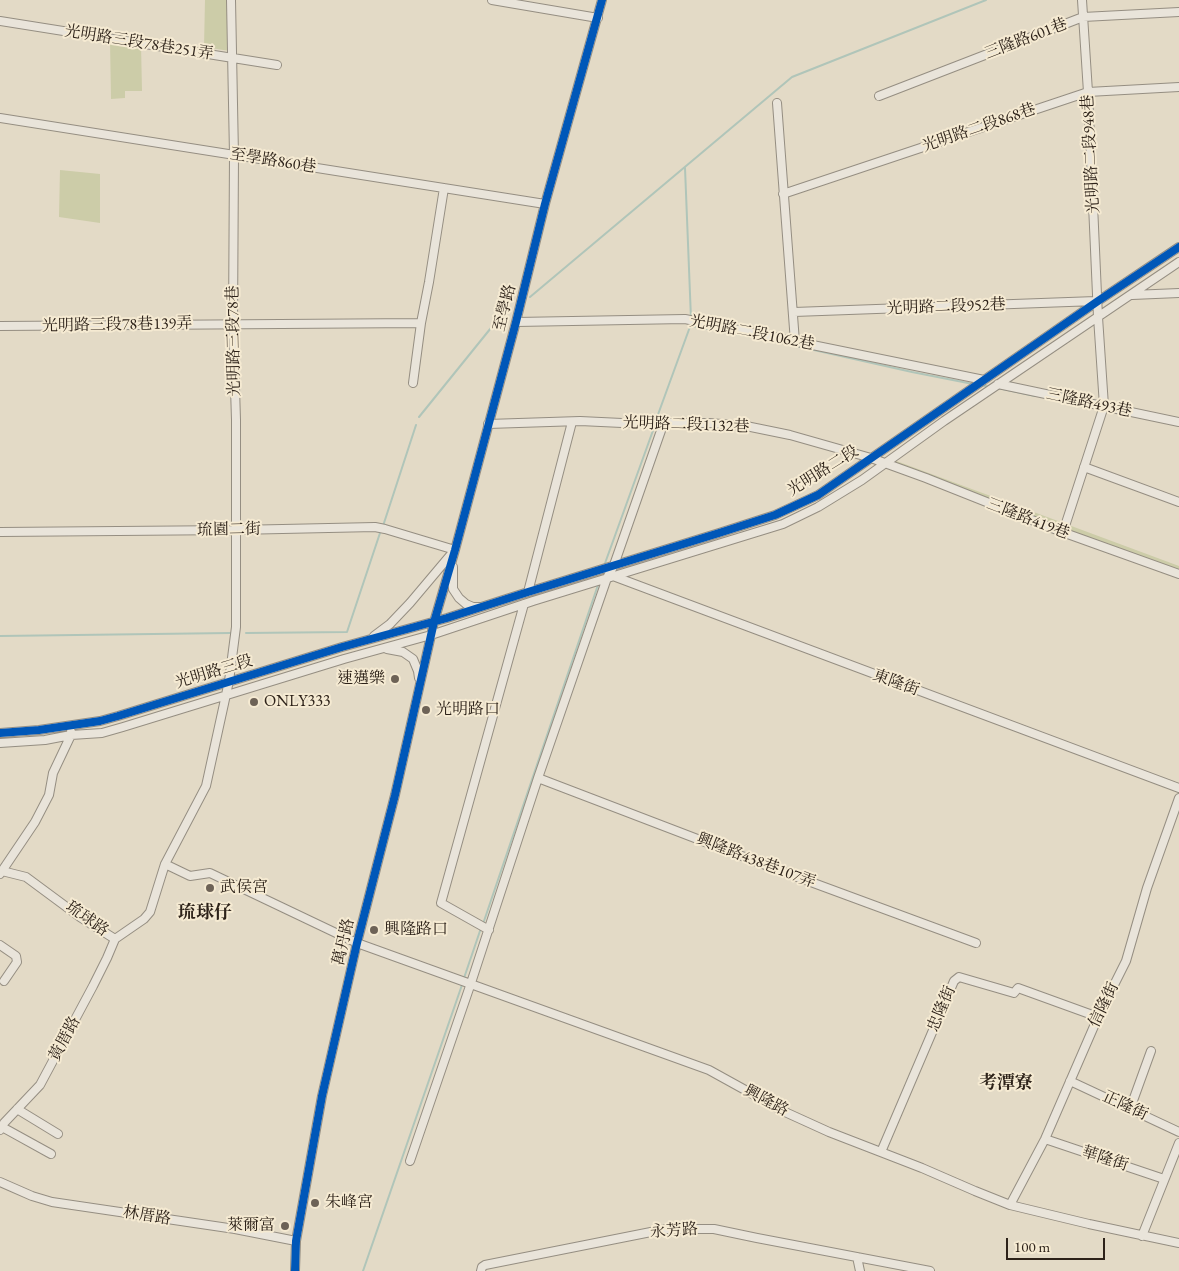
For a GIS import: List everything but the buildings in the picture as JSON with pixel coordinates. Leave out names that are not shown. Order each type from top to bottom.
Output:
[{"type":"street","name":"光明路三段78巷","points":[[229,681],[236,627],[236,420],[233,324],[234,155],[231,0]]},
{"type":"street","points":[[492,0],[598,18]]},
{"type":"street","name":"至學路","points":[[434,622],[516,322],[545,204],[602,0]]},
{"type":"street","name":"光明路二段948巷","points":[[1082,0],[1103,408]]},
{"type":"street","name":"三隆路601巷","points":[[879,96],[1083,17],[1179,12]]},
{"type":"street","name":"光明路三段78巷251弄","points":[[0,21],[277,65]]},
{"type":"street","name":"光明路二段868巷","points":[[783,194],[1088,92],[1179,87]]},
{"type":"street","points":[[777,103],[795,342]]},
{"type":"street","name":"至學路860巷","points":[[0,118],[545,204]]},
{"type":"street","points":[[413,383],[421,323],[444,188]]},
{"type":"street","name":"光明路二段","points":[[434,622],[528,592],[611,573],[783,524],[862,480],[878,461],[984,380],[1098,305],[1179,247]]},
{"type":"street","name":"光明路二段","points":[[431,636],[719,533],[775,515],[818,494],[878,461],[998,384],[1179,262]]},
{"type":"street","points":[[1130,295],[1179,293]]},
{"type":"street","name":"光明路二段952巷","points":[[794,312],[1098,305]]},
{"type":"street","name":"光明路二段1062巷","points":[[516,322],[685,319],[984,380]]},
{"type":"street","name":"光明路三段78巷139弄","points":[[0,326],[421,323]]},
{"type":"street","name":"三隆路493巷","points":[[998,384],[1103,408],[1179,422]]},
{"type":"street","points":[[1062,532],[1103,408]]},
{"type":"street","name":"光明路二段1132巷","points":[[488,424],[580,421],[709,423],[746,426],[818,442],[878,461]]},
{"type":"street","points":[[528,592],[572,422]]},
{"type":"street","points":[[410,1161],[484,928],[664,422]]},
{"type":"street","name":"三隆路419巷","points":[[878,461],[1062,532],[1179,574]]},
{"type":"street","points":[[1084,467],[1179,502]]},
{"type":"street","name":"琉園二街","points":[[0,532],[375,527],[454,550]]},
{"type":"street","points":[[454,550],[453,589],[466,604],[473,607],[482,607]]},
{"type":"street","points":[[370,639],[390,624],[410,603],[454,550]]},
{"type":"street","name":"東隆街","points":[[611,573],[1179,788]]},
{"type":"street","points":[[484,928],[442,903],[524,604]]},
{"type":"street","name":"光明路三段","points":[[0,733],[39,730],[100,721],[370,639],[434,622]]},
{"type":"street","name":"萬丹路","points":[[295,1271],[296,1241],[322,1096],[434,622]]},
{"type":"street","name":"光明路三段","points":[[0,743],[102,733],[344,659],[431,636]]},
{"type":"street","points":[[375,650],[390,649],[403,652],[413,659],[418,670],[420,686]]},
{"type":"street","name":"琉球路","points":[[1,872],[26,877],[80,917],[115,939],[144,919],[150,912],[165,864],[206,786],[229,681]]},
{"type":"street","points":[[1,872],[35,822],[49,795],[53,773],[71,735],[70,725]]},
{"type":"street","name":"興隆路438巷107弄","points":[[538,778],[976,943]]},
{"type":"street","name":"信隆街","points":[[1010,1204],[1045,1139],[1098,1017],[1126,961],[1147,888],[1179,798]]},
{"type":"street","points":[[165,864],[190,876],[210,873],[357,943]]},
{"type":"street","name":"黃厝路","points":[[1,1128],[40,1085],[108,958],[115,939]]},
{"type":"street","name":"興隆路","points":[[357,943],[709,1070],[785,1112],[829,1132],[1010,1204],[1179,1243]]},
{"type":"street","points":[[0,945],[16,956],[17,962],[4,981]]},
{"type":"street","name":"忠隆街","points":[[881,1152],[954,981],[958,977],[1014,993],[1018,988],[1098,1017]]},
{"type":"street","points":[[1130,1109],[1151,1051]]},
{"type":"street","name":"正隆街","points":[[1070,1081],[1179,1132]]},
{"type":"street","points":[[17,1109],[58,1134]]},
{"type":"street","points":[[1,1128],[51,1154]]},
{"type":"street","name":"華隆街","points":[[1045,1139],[1164,1179]]},
{"type":"street","points":[[1142,1236],[1179,1143]]},
{"type":"street","name":"林厝路","points":[[0,1182],[32,1196],[52,1202],[235,1229],[296,1241]]},
{"type":"street","name":"永芳路","points":[[481,1271],[485,1265],[666,1229],[714,1229],[930,1271]]},
{"type":"street","points":[[857,1257],[860,1271]]},
{"type":"green space","points":[[205,0],[229,0],[230,51],[204,47]]},
{"type":"green space","points":[[110,40],[141,44],[142,91],[125,91],[125,98],[111,99]]},
{"type":"green space","points":[[60,170],[100,174],[100,223],[59,217]]},
{"type":"green space","points":[[891,459],[1179,566],[1179,574],[885,463]]},
{"type":"waterway","points":[[530,297],[792,77],[986,0]]},
{"type":"waterway","points":[[685,168],[691,319]]},
{"type":"waterway","points":[[419,417],[499,318]]},
{"type":"waterway","points":[[656,420],[691,324]]},
{"type":"waterway","points":[[692,326],[774,341],[973,384]]},
{"type":"waterway","points":[[980,385],[991,387]]},
{"type":"waterway","points":[[998,388],[1035,396]]},
{"type":"waterway","points":[[383,526],[416,425]]},
{"type":"waterway","points":[[604,566],[655,425]]},
{"type":"waterway","points":[[246,633],[347,632],[381,530]]},
{"type":"waterway","points":[[483,924],[599,582]]},
{"type":"waterway","points":[[0,636],[230,633]]},
{"type":"waterway","points":[[464,978],[481,928]]},
{"type":"waterway","points":[[363,1271],[463,982]]},
{"type":"cycle path","points":[[295,1271],[296,1241],[322,1096],[357,943],[395,795],[434,622],[516,322],[545,204],[602,0]]},
{"type":"cycle path","points":[[0,733],[39,730],[100,721],[118,716],[342,647],[447,618],[775,515],[818,495],[1179,247]]},
{"type":"place","name":"速邁樂","points":[[395,679]]},
{"type":"place","name":"ONLY333","points":[[254,702]]},
{"type":"place","name":"光明路口","points":[[426,710]]},
{"type":"place","name":"武侯宮","points":[[210,888]]},
{"type":"place","name":"興隆路口","points":[[374,930]]},
{"type":"place","name":"朱峰宮","points":[[315,1203]]},
{"type":"place","name":"萊爾富","points":[[285,1226]]},
{"type":"district","name":"琉球仔","points":[[205,913]]},
{"type":"district","name":"考潭寮","points":[[1006,1083]]}]
